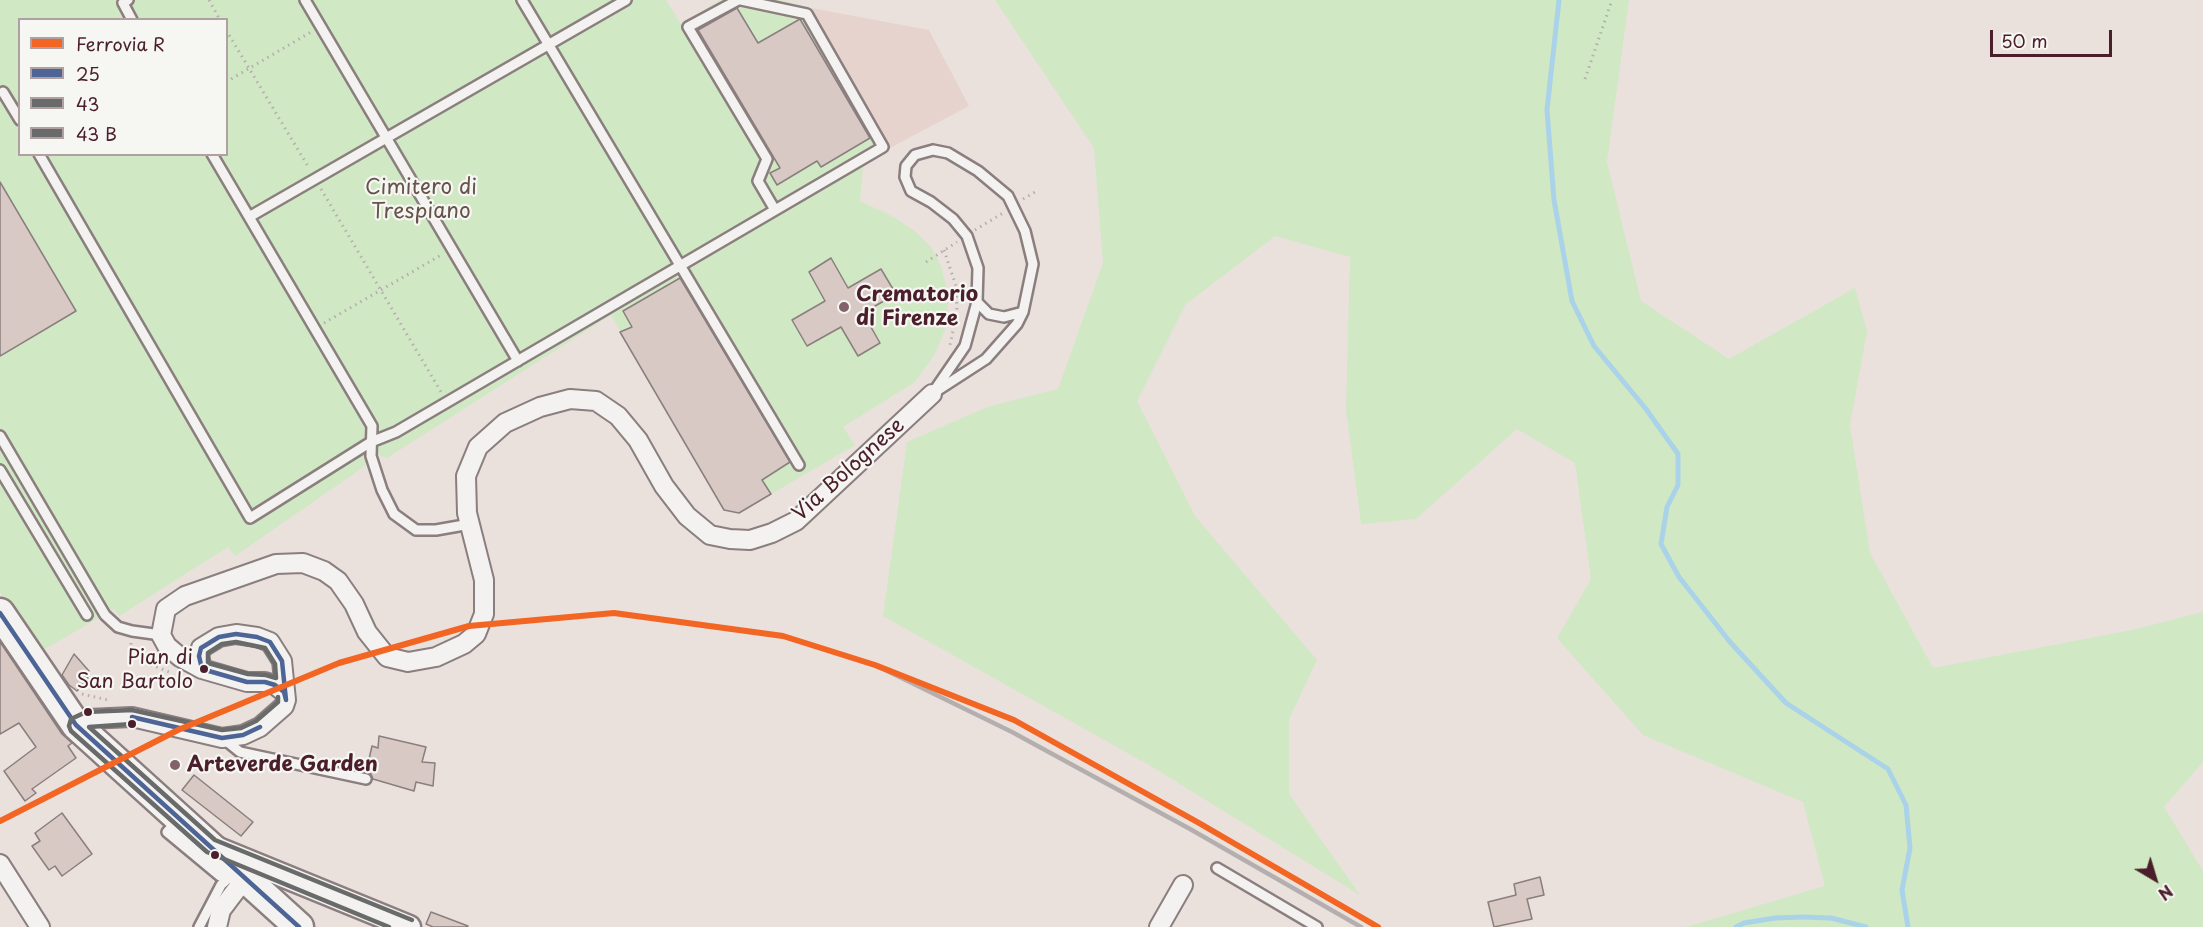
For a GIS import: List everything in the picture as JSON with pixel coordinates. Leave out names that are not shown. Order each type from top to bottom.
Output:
[{"type":"main road","points":[[0,613],[76,725],[299,927]]},
{"type":"street","name":"Via Bolognese","points":[[161,634],[166,609],[185,596],[276,564],[303,563],[324,571],[338,581],[354,604],[368,632],[387,657],[408,662],[436,657],[464,644],[476,634],[484,614],[484,580],[467,513],[466,476],[478,447],[505,423],[540,407],[570,399],[596,401],[618,416],[638,440],[664,486],[687,516],[710,535],[750,540],[772,533],[796,520],[932,394]]},
{"type":"street","points":[[161,634],[167,646],[180,657],[202,669],[247,682],[265,682],[275,685],[284,692]]},
{"type":"street","points":[[76,725],[88,719],[132,717],[222,738],[243,735],[260,727],[284,706],[286,700],[282,661],[270,642],[257,637],[236,634],[219,637],[201,648],[199,656],[202,669]]},
{"type":"street","points":[[0,864],[40,927]]},
{"type":"street","points":[[218,927],[231,864],[409,927]]},
{"type":"street","points":[[1159,927],[1183,885]]},
{"type":"lane","points":[[128,0],[123,3],[131,18]]},
{"type":"lane","points":[[305,0],[518,361]]},
{"type":"lane","points":[[522,0],[799,465]]},
{"type":"lane","points":[[249,217],[626,0]]},
{"type":"lane","points":[[40,156],[250,518],[372,442],[396,432],[884,147],[807,15],[739,0],[688,27],[767,159],[758,181],[776,210]]},
{"type":"lane","points":[[3,92],[18,117]]},
{"type":"lane","points":[[933,150],[948,153],[978,171],[1008,196],[1025,231],[1033,264],[1023,312],[1017,324],[986,359],[932,394],[964,346],[977,302],[978,268],[967,236],[953,219],[931,202],[910,191],[905,177],[906,165],[915,155],[933,150]]},
{"type":"lane","points":[[213,156],[372,426],[371,456],[382,490],[394,514],[416,530],[436,530],[470,524]]},
{"type":"lane","points":[[977,302],[989,314],[1004,317],[1023,312]]},
{"type":"lane","points":[[0,436],[105,615],[117,627],[161,634]]},
{"type":"lane","points":[[0,470],[87,615]]},
{"type":"lane","points":[[222,738],[240,752],[366,779]]},
{"type":"lane","points":[[200,927],[231,864]]},
{"type":"lane","points":[[1217,868],[1317,927]]},
{"type":"path","points":[[208,0],[219,18]]},
{"type":"path","points":[[1585,79],[1612,0]]},
{"type":"path","points":[[228,81],[321,27]]},
{"type":"path","points":[[228,33],[447,402]]},
{"type":"path","points":[[926,262],[1037,191]]},
{"type":"path","points":[[315,329],[452,249]]},
{"type":"shaded area","points":[[811,8],[929,30],[969,106],[890,148]]},
{"type":"green space","name":"Cimitero di Trespiano","points":[[0,0],[666,0],[681,24],[720,0],[779,0],[811,8],[890,148],[863,167],[860,201],[894,217],[916,232],[931,247],[941,266],[947,290],[948,323],[935,354],[915,382],[843,427],[855,445],[739,513],[724,510],[611,315],[387,458],[375,454],[367,458],[365,466],[235,556],[228,547],[119,616],[114,609],[38,653],[0,592]]},
{"type":"green space","points":[[995,0],[1629,0],[1607,162],[1641,301],[1729,359],[1855,288],[1867,331],[1850,425],[1870,553],[1933,668],[2132,630],[2203,612],[2203,762],[2164,807],[2203,871],[2203,927],[1686,927],[1825,886],[1803,802],[1643,735],[1557,638],[1591,579],[1575,463],[1517,429],[1416,519],[1361,524],[1346,409],[1350,257],[1275,236],[1185,305],[1137,401],[1195,516],[1317,660],[1289,719],[1289,794],[1360,895],[1149,765],[883,616],[907,442],[987,407],[1058,389],[1103,263],[1094,148]]},
{"type":"building","points":[[737,8],[758,43],[800,19],[870,138],[821,167],[817,161],[777,185],[770,173],[780,168],[698,30]]},
{"type":"building","points":[[0,182],[76,311],[0,356]]},
{"type":"building","name":"Crematorio di Firenze","points":[[831,258],[848,288],[881,269],[896,294],[863,313],[880,343],[858,356],[841,327],[807,346],[792,320],[825,301],[809,272]]},
{"type":"building","points":[[680,278],[790,462],[762,480],[771,494],[739,513],[724,510],[620,332],[632,327],[623,311]]},
{"type":"building","points":[[0,642],[62,734],[72,743],[68,746],[76,758],[32,789],[36,793],[25,801],[4,771],[36,747],[19,723],[0,734]]},
{"type":"building","points":[[74,654],[89,671],[84,675],[88,678],[77,691],[62,675]]},
{"type":"building","points":[[379,736],[426,747],[422,762],[435,763],[433,786],[416,782],[414,791],[373,779],[371,774],[366,772],[372,746],[378,748]]},
{"type":"building","points":[[194,775],[253,822],[241,836],[182,790]]},
{"type":"building","points":[[62,813],[92,854],[62,876],[55,866],[49,870],[32,846],[40,841],[35,833]]},
{"type":"building","points":[[1540,877],[1544,895],[1527,899],[1532,919],[1494,927],[1488,902],[1516,895],[1514,884]]},
{"type":"building","points":[[431,912],[468,926],[433,927],[426,924]]},
{"type":"waterway","points":[[1559,0],[1547,110],[1554,200],[1572,301],[1594,346],[1646,409],[1678,454],[1678,485],[1667,507],[1661,544],[1679,577],[1730,642],[1786,703],[1888,769],[1906,805],[1910,848],[1902,890],[1908,927]]},
{"type":"waterway","points":[[1736,927],[1744,923],[1775,918],[1803,917],[1831,918],[1866,927]]},
{"type":"railway","points":[[875,665],[1012,732],[1190,829],[1361,927]]},
{"type":"rail line","name":"R","points":[[0,821],[178,730],[339,663],[469,626],[614,613],[783,636],[875,665],[1014,720],[1199,823],[1378,927]]},
{"type":"transit line","name":"25","points":[[0,613],[76,725],[299,927]]},
{"type":"transit line","name":"25","points":[[236,634],[257,637],[270,642],[282,661],[286,700],[284,692],[275,685],[265,682],[247,682],[202,669],[199,656],[201,648],[219,637],[236,634]]},
{"type":"transit line","name":"43","points":[[236,642],[265,648],[275,664],[276,678],[248,674],[208,663],[208,653],[222,644],[236,642]]},
{"type":"transit line","name":"43","points":[[278,697],[278,702],[256,721],[241,728],[222,730],[132,710],[86,712],[71,719],[69,726],[71,731],[207,852],[389,927]]},
{"type":"transit line","name":"25","points":[[132,717],[222,738],[243,735],[260,727]]},
{"type":"transit line","points":[[132,724],[89,727],[215,840],[412,920]]},
{"type":"place","name":"Crematorio di Firenze","points":[[844,307]]},
{"type":"place","name":"Pian di San Bartolo","points":[[204,669]]},
{"type":"place","name":"Arteverde Garden","points":[[175,765]]}]
